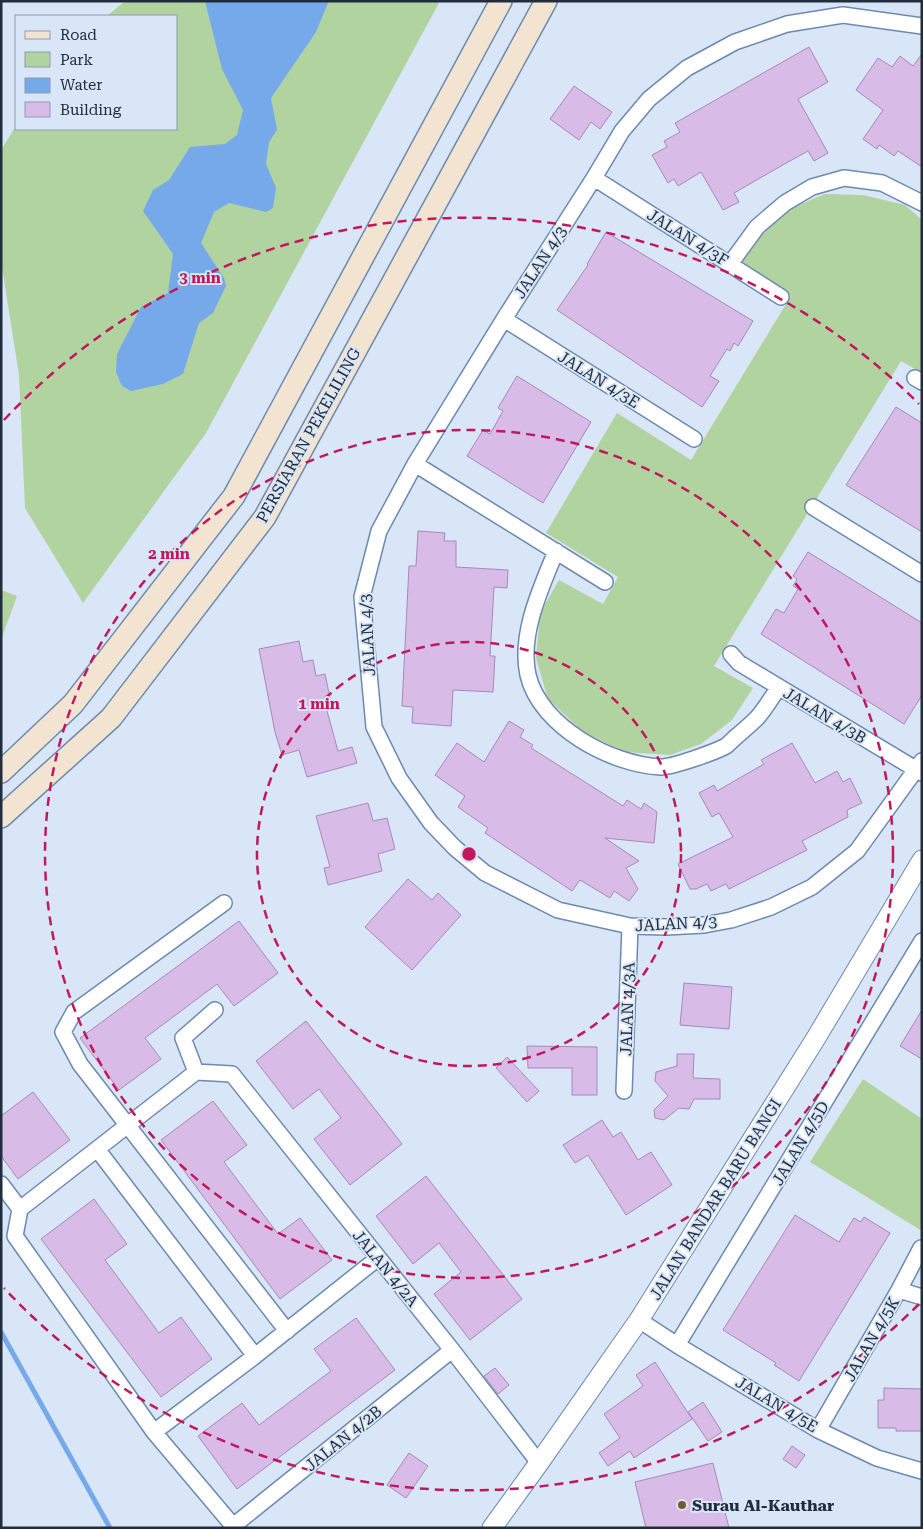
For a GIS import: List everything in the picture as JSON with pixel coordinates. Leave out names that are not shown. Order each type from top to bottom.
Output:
[{"type":"main road","points":[[1,772],[73,704],[234,496],[500,1]]},
{"type":"main road","name":"PERSIARAN PEKELILING","points":[[1,818],[111,718],[265,517],[546,1]]},
{"type":"street","name":"JALAN 4/3","points":[[920,768],[857,850],[812,887],[771,907],[731,920],[704,925],[666,927],[630,926],[558,910],[484,873],[455,848],[431,823],[399,778],[374,726],[362,597],[379,532],[415,464],[622,131],[648,99],[688,68],[735,42],[842,8],[922,26]]},
{"type":"street","name":"JALAN 4/3F","points":[[594,178],[781,297]]},
{"type":"street","points":[[730,264],[757,227],[785,203],[812,187],[844,178],[882,183],[922,203]]},
{"type":"street","name":"JALAN 4/3E","points":[[504,319],[694,439]]},
{"type":"street","points":[[415,464],[605,582]]},
{"type":"street","points":[[813,507],[922,574]]},
{"type":"street","points":[[556,551],[533,610],[526,654],[528,675],[533,690],[544,708],[579,739],[606,753],[638,763],[662,767],[687,761],[726,746],[758,717],[780,687]]},
{"type":"street","name":"JALAN 4/3B","points":[[731,654],[739,663],[920,768]]},
{"type":"street","name":"JALAN BANDAR BARU BANGI","points":[[492,1528],[640,1320],[816,1038],[922,860]]},
{"type":"street","points":[[224,903],[74,1012],[63,1032],[80,1064],[287,1331]]},
{"type":"street","name":"JALAN 4/3A","points":[[624,1091],[630,926]]},
{"type":"street","name":"JALAN 4/5D","points":[[677,1345],[922,941]]},
{"type":"street","points":[[215,1010],[183,1038],[196,1072],[20,1209],[15,1236],[154,1432],[234,1527]]},
{"type":"street","name":"JALAN 4/2A","points":[[196,1072],[232,1074],[452,1350],[539,1463]]},
{"type":"street","points":[[97,1150],[255,1356]]},
{"type":"street","points":[[1,1184],[20,1209]]},
{"type":"street","name":"JALAN 4/5K","points":[[818,1430],[899,1290],[921,1248]]},
{"type":"street","points":[[154,1432],[255,1356],[378,1258]]},
{"type":"street","points":[[899,1290],[922,1297]]},
{"type":"street","name":"JALAN 4/5E","points":[[640,1320],[677,1345],[818,1430],[877,1458],[922,1471]]},
{"type":"street","name":"JALAN 4/2B","points":[[234,1527],[452,1350]]},
{"type":"green space","points":[[125,1],[440,1],[206,433],[83,603],[25,508],[19,375],[1,261],[1,150],[15,128],[15,130],[178,130],[178,15],[108,15]]},
{"type":"green space","points":[[825,194],[863,195],[905,205],[922,220],[922,373],[901,361],[714,666],[753,688],[732,720],[701,744],[670,755],[624,752],[583,732],[548,699],[536,658],[540,613],[559,580],[603,604],[618,577],[546,533],[617,413],[691,460],[791,296],[742,261],[757,240],[787,210]]},
{"type":"green space","points":[[1,590],[17,596],[1,640]]},
{"type":"green space","points":[[863,1079],[922,1119],[922,1231],[810,1162]]},
{"type":"water","points":[[205,1],[328,1],[328,3],[316,32],[271,98],[277,130],[269,142],[266,164],[276,188],[273,208],[266,212],[229,203],[214,212],[201,243],[224,278],[226,286],[213,313],[199,323],[183,374],[163,384],[131,391],[122,386],[116,372],[117,354],[141,307],[168,293],[173,254],[143,211],[153,190],[169,180],[190,147],[225,144],[237,135],[243,110],[222,69]]},
{"type":"building","points":[[809,47],[828,82],[798,99],[828,153],[814,161],[808,151],[734,193],[739,202],[723,210],[701,172],[678,186],[674,179],[668,183],[652,155],[667,147],[664,141],[680,132],[675,123]]},
{"type":"building","points":[[922,54],[922,167],[898,151],[894,156],[879,145],[877,149],[863,139],[883,110],[856,90],[878,58],[892,67],[900,56],[913,66]]},
{"type":"building","points":[[574,86],[612,112],[600,129],[591,122],[579,140],[550,119]]},
{"type":"building","points":[[606,232],[753,321],[738,346],[734,343],[730,351],[727,349],[710,376],[719,381],[702,407],[557,310],[588,265]]},
{"type":"building","points":[[517,376],[591,422],[543,503],[467,456],[483,430],[490,434],[503,411],[498,408]]},
{"type":"building","points":[[896,407],[922,423],[922,532],[846,485]]},
{"type":"building","points":[[418,531],[445,533],[444,541],[456,541],[456,567],[508,570],[507,588],[494,587],[490,656],[495,656],[493,692],[453,690],[451,726],[412,723],[413,707],[402,706],[409,566],[416,566]]},
{"type":"building","points":[[808,552],[922,623],[922,695],[904,724],[761,634],[776,609],[784,613],[798,589],[793,586],[797,579],[793,576]]},
{"type":"building","points":[[299,641],[303,662],[313,660],[316,676],[325,674],[330,698],[324,700],[338,751],[352,747],[357,763],[307,777],[299,750],[282,755],[275,732],[259,649]]},
{"type":"building","points":[[509,721],[524,730],[520,737],[533,745],[531,748],[623,806],[627,800],[641,809],[644,803],[657,812],[654,843],[605,838],[639,861],[626,868],[638,889],[629,901],[614,891],[610,898],[580,880],[572,891],[485,833],[488,828],[458,807],[465,796],[435,775],[457,743],[484,762]]},
{"type":"building","points":[[792,743],[815,783],[837,771],[843,782],[850,778],[862,803],[847,810],[848,817],[802,841],[807,850],[729,889],[726,884],[711,891],[707,884],[696,889],[690,889],[678,864],[733,837],[719,813],[712,817],[699,793],[714,785],[717,791],[764,764],[761,760]]},
{"type":"building","points":[[368,803],[373,821],[387,818],[395,849],[378,854],[382,871],[328,885],[324,868],[330,867],[316,816]]},
{"type":"building","points":[[408,879],[432,900],[438,893],[461,915],[412,970],[365,927]]},
{"type":"building","points":[[239,921],[278,973],[234,1006],[217,984],[145,1038],[161,1059],[119,1090],[80,1038]]},
{"type":"building","points":[[684,983],[732,987],[729,1029],[680,1025]]},
{"type":"building","points":[[922,1010],[922,1059],[900,1046]]},
{"type":"building","points":[[306,1021],[402,1144],[350,1185],[314,1139],[341,1118],[319,1089],[293,1109],[256,1061]]},
{"type":"building","points":[[527,1046],[597,1047],[597,1095],[572,1095],[572,1068],[528,1068]]},
{"type":"building","points":[[677,1054],[694,1054],[693,1078],[720,1079],[720,1099],[694,1099],[689,1109],[679,1108],[664,1120],[655,1118],[654,1110],[668,1096],[655,1081],[656,1072],[677,1066]]},
{"type":"building","points":[[507,1057],[539,1091],[527,1102],[496,1068]]},
{"type":"building","points":[[33,1092],[70,1140],[18,1179],[1,1156],[1,1116]]},
{"type":"building","points":[[213,1101],[247,1145],[224,1162],[278,1234],[300,1218],[332,1260],[280,1299],[161,1140]]},
{"type":"building","points":[[602,1120],[613,1137],[621,1132],[638,1160],[651,1152],[672,1185],[626,1215],[588,1155],[575,1163],[563,1145]]},
{"type":"building","points":[[426,1176],[522,1299],[470,1340],[434,1294],[461,1272],[439,1243],[413,1264],[376,1216]]},
{"type":"building","points":[[94,1199],[127,1244],[105,1260],[159,1333],[181,1317],[212,1359],[161,1397],[41,1239]]},
{"type":"building","points":[[795,1215],[839,1242],[854,1218],[861,1222],[864,1217],[890,1233],[799,1381],[774,1365],[776,1363],[723,1330]]},
{"type":"building","points":[[356,1318],[395,1370],[237,1489],[198,1436],[242,1403],[259,1425],[331,1371],[314,1349]]},
{"type":"building","points":[[655,1362],[692,1419],[634,1458],[630,1451],[608,1466],[599,1453],[620,1438],[604,1414],[643,1386],[636,1375]]},
{"type":"building","points":[[495,1368],[509,1385],[498,1394],[484,1376]]},
{"type":"building","points":[[884,1388],[922,1389],[922,1431],[896,1431],[896,1428],[878,1428],[878,1400],[884,1400]]},
{"type":"building","points":[[703,1402],[722,1432],[708,1441],[688,1412]]},
{"type":"building","points":[[792,1446],[805,1455],[796,1468],[783,1459]]},
{"type":"building","points":[[409,1453],[428,1466],[406,1498],[387,1485]]},
{"type":"building","name":"Surau Al-Kauthar","points":[[713,1463],[729,1528],[646,1528],[635,1482]]},
{"type":"waterway","points":[[1,1332],[110,1528]]},
{"type":"place","name":"Surau Al-Kauthar","points":[[682,1505]]}]
